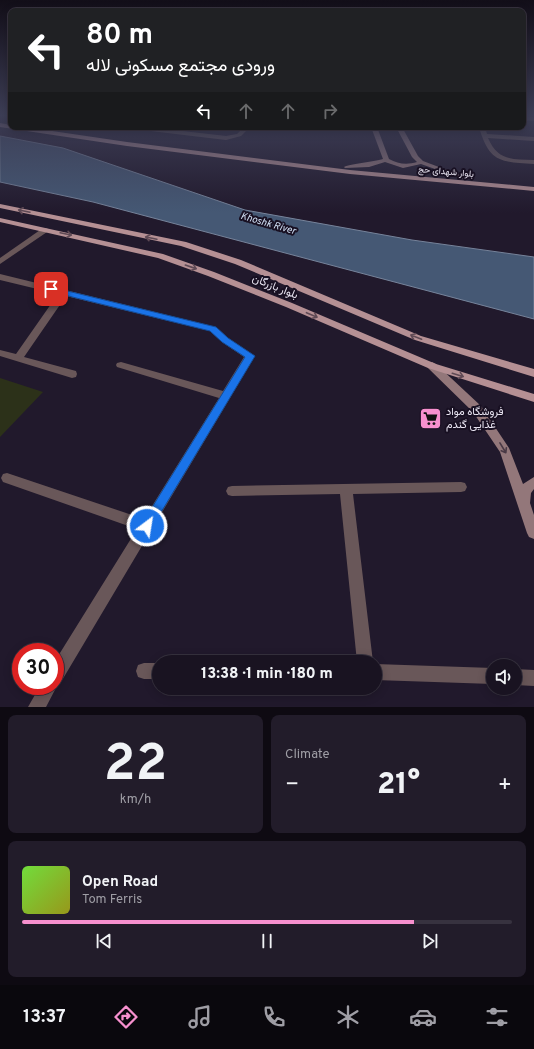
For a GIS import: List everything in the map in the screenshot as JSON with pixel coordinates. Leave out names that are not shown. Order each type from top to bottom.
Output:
[{"type":"main road","name":"بلوار شهدای حج","points":[[151,147],[335,170],[534,189]]},
{"type":"main road","name":"بلوار شهدای حج","points":[[199,147],[347,166],[534,184]]},
{"type":"main road","name":"بلوار بازرگان","points":[[0,206],[183,244],[238,262],[418,338],[534,373]]},
{"type":"main road","name":"بلوار بازرگان","points":[[0,220],[160,256],[211,274],[289,305],[432,366],[534,398]]},
{"type":"street","points":[[381,147],[386,160],[391,163],[408,166],[421,162]]},
{"type":"street","points":[[410,147],[415,157],[421,162],[465,178]]},
{"type":"street","points":[[488,147],[493,154],[503,159],[534,162]]},
{"type":"street","points":[[347,166],[369,165],[386,160]]},
{"type":"street","points":[[0,262],[46,230]]},
{"type":"street","points":[[0,277],[213,328],[225,340],[250,356],[64,661]]},
{"type":"street","points":[[18,358],[64,292]]},
{"type":"street","points":[[0,354],[72,374]]},
{"type":"street","points":[[121,365],[226,396]]},
{"type":"street","points":[[432,366],[477,409],[505,451],[534,533]]},
{"type":"street","points":[[8,478],[147,526]]},
{"type":"street","points":[[524,506],[523,494],[534,482]]},
{"type":"street","points":[[232,491],[461,487]]},
{"type":"street","points":[[346,490],[364,655]]},
{"type":"street","points":[[382,672],[486,676]]},
{"type":"street","points":[[522,677],[534,678]]},
{"type":"street","points":[[36,707],[43,695]]},
{"type":"green space","points":[[0,378],[43,392],[0,437]]},
{"type":"water","name":"Khoshk River","points":[[0,147],[58,147],[245,210],[412,240],[534,257],[534,319],[93,202],[0,182]]},
{"type":"place","name":"فروشگاه مواد غذایی گندم","points":[[431,418]]},
{"type":"route","points":[[51,289],[213,328],[225,340],[250,356],[147,526]]}]
